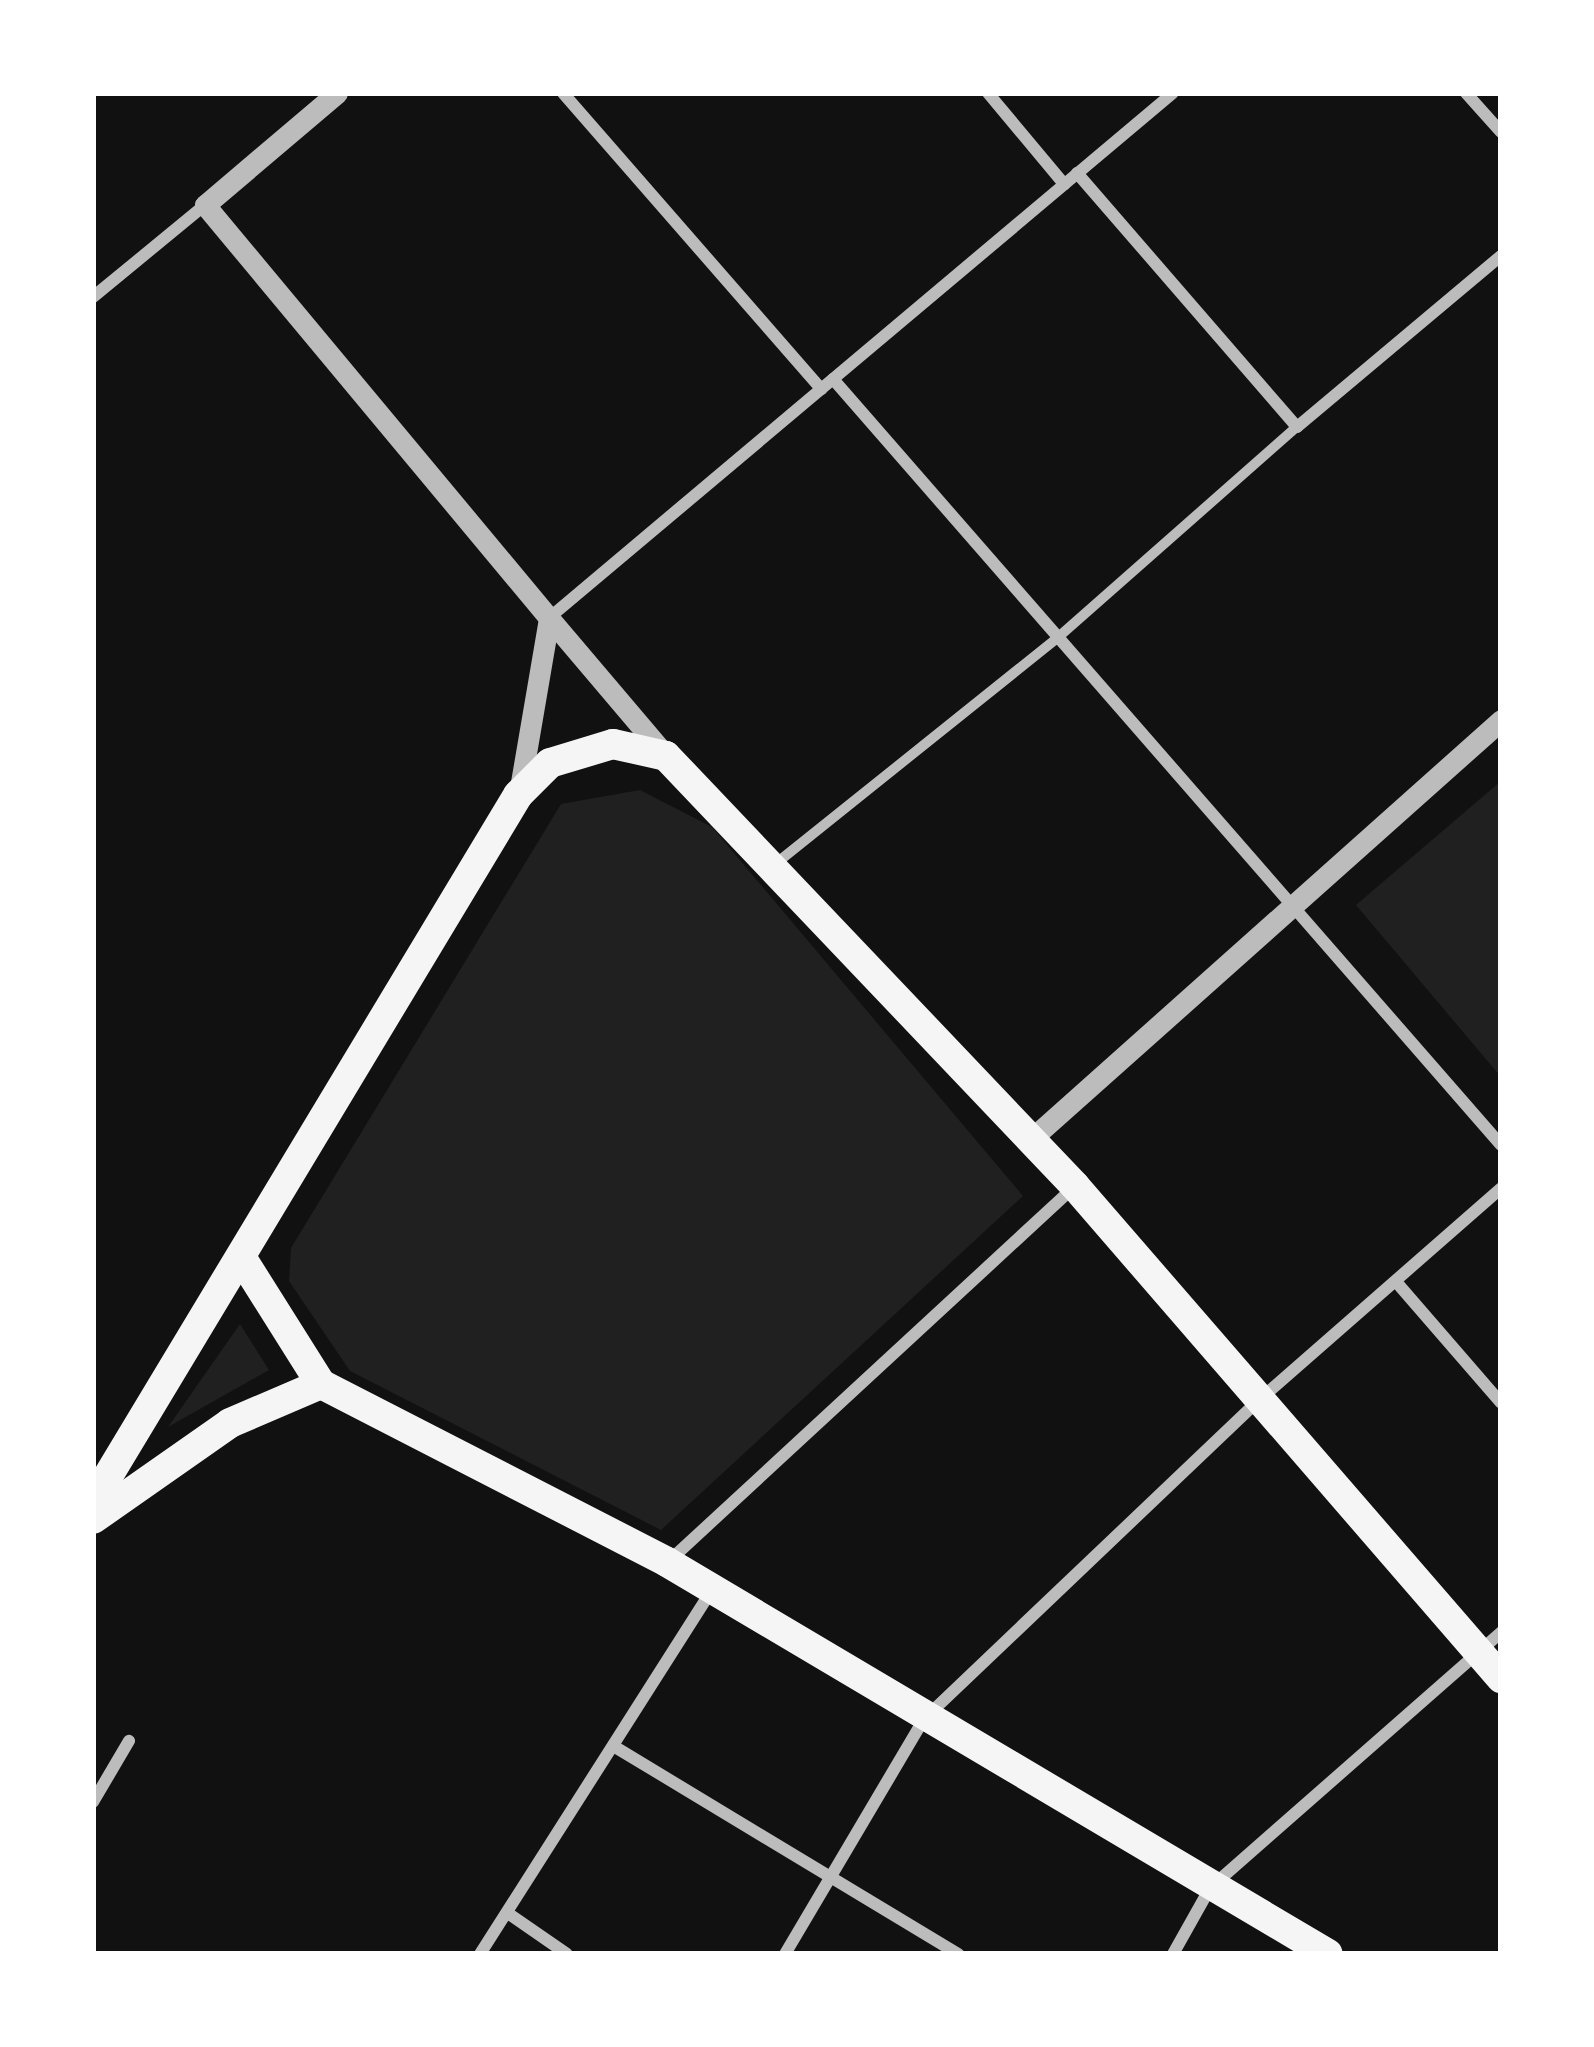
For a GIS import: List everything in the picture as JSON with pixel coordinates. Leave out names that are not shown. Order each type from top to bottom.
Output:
[{"type":"main road","points":[[93,1501],[518,795],[550,763],[580,750],[613,744],[666,756],[1075,1186],[1258,1401],[1489,1642],[1501,1678]]},
{"type":"main road","points":[[242,1256],[320,1384],[667,1562],[924,1719],[1328,1954]]},
{"type":"main road","points":[[93,1519],[230,1423],[320,1384]]},
{"type":"street","points":[[93,297],[338,93]]},
{"type":"street","points":[[563,93],[821,389]]},
{"type":"street","points":[[988,93],[1064,184]]},
{"type":"street","points":[[518,795],[549,618],[1173,93]]},
{"type":"street","points":[[1466,93],[1501,132]]},
{"type":"street","points":[[1077,173],[1297,427]]},
{"type":"street","points":[[205,205],[666,756]]},
{"type":"street","points":[[772,868],[1055,640],[1501,256]]},
{"type":"street","points":[[833,379],[1055,640],[1293,901],[1501,1144]]},
{"type":"street","points":[[1030,1140],[1501,719]]},
{"type":"street","points":[[667,1562],[1075,1186]]},
{"type":"street","points":[[784,1954],[924,1719],[1258,1401],[1397,1284],[1501,1188]]},
{"type":"street","points":[[1397,1284],[1501,1403]]},
{"type":"street","points":[[480,1954],[712,1590]]},
{"type":"street","points":[[1173,1954],[1210,1888],[1489,1642]]},
{"type":"street","points":[[93,1802],[129,1741]]},
{"type":"street","points":[[615,1748],[958,1954]]},
{"type":"street","points":[[509,1914],[568,1954]]},
{"type":"shaded area","points":[[1501,781],[1501,1077],[1356,905]]},
{"type":"shaded area","points":[[640,790],[712,827],[1023,1196],[661,1530],[350,1371],[289,1281],[291,1248],[561,804]]},
{"type":"shaded area","points":[[240,1324],[269,1370],[168,1427]]}]
